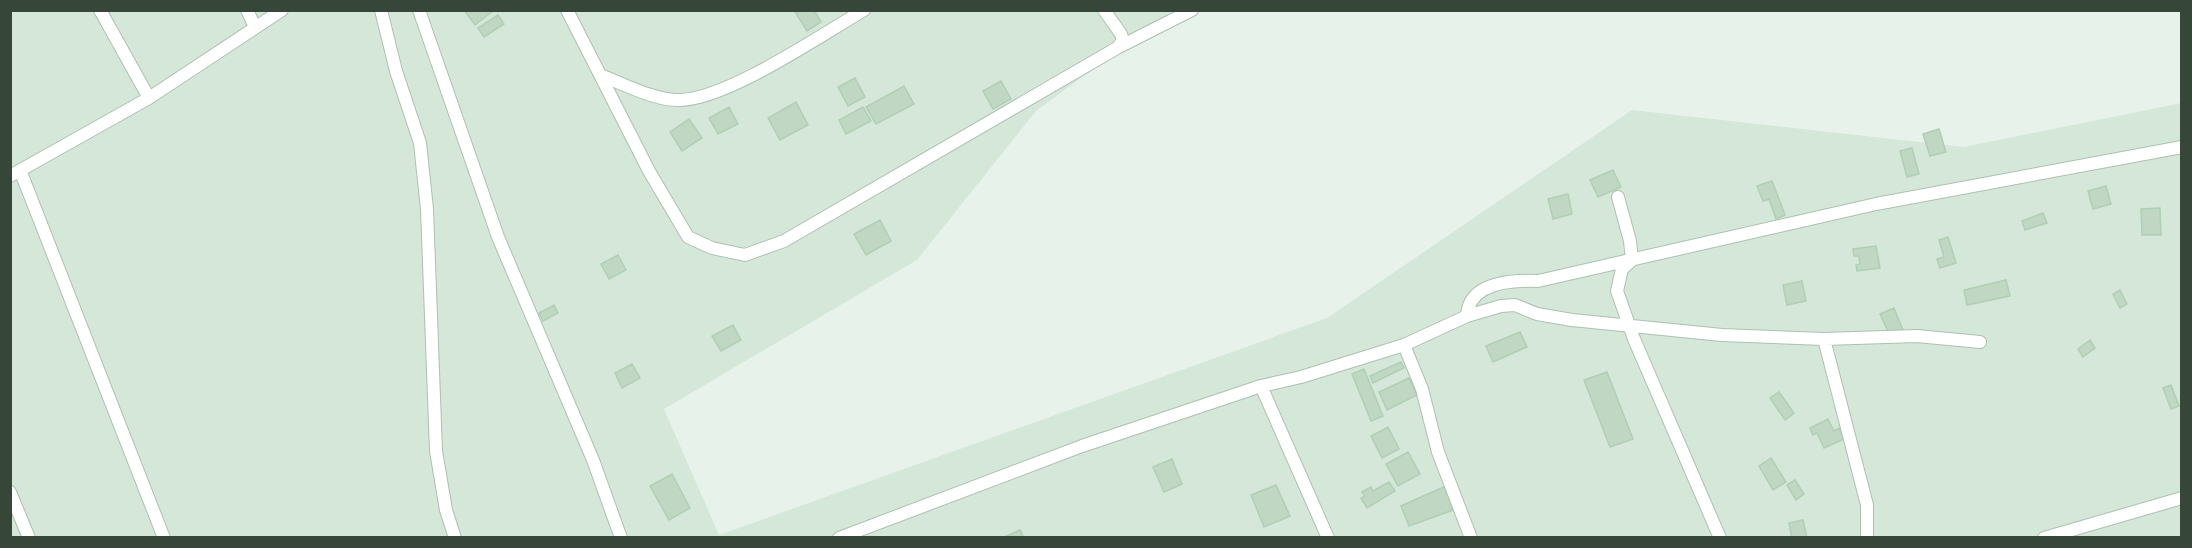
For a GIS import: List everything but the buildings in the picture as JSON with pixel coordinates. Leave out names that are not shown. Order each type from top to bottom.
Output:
[{"type":"street","points":[[100,10],[149,98]]},
{"type":"street","points":[[247,10],[255,27]]},
{"type":"street","points":[[164,537],[15,173],[149,98],[282,10]]},
{"type":"street","points":[[381,10],[396,71],[420,143],[427,209],[436,451],[446,510],[455,537]]},
{"type":"street","points":[[419,10],[498,237],[593,460],[621,537]]},
{"type":"street","points":[[567,10],[649,171],[688,237],[712,248],[745,255],[784,241],[1117,48],[1192,10]]},
{"type":"street","points":[[600,75],[645,92],[678,100],[707,96],[793,53],[864,10]]},
{"type":"street","points":[[1104,10],[1121,33],[1123,41],[1117,48]]},
{"type":"street","points":[[1467,316],[1472,298],[1481,290],[1514,280],[1538,281],[1876,204],[2181,147]]},
{"type":"street","points":[[1618,197],[1630,241],[1632,261]]},
{"type":"street","points":[[1632,261],[1622,269],[1617,291],[1720,537]]},
{"type":"street","points":[[839,537],[1082,446],[1261,386],[1301,377],[1404,345],[1467,316],[1501,306],[1515,305],[1537,314],[1572,320],[1722,335],[1824,339],[1917,336],[1980,342]]},
{"type":"street","points":[[1824,339],[1864,494],[1867,537]]},
{"type":"street","points":[[1404,345],[1422,389],[1438,452],[1471,537]]},
{"type":"street","points":[[1261,386],[1328,537]]},
{"type":"street","points":[[10,492],[29,537]]},
{"type":"street","points":[[2044,537],[2181,498]]},
{"type":"shaded area","points":[[10,11],[1172,11],[1036,111],[917,260],[664,409],[719,535],[1327,318],[1632,110],[1964,147],[2181,103],[2181,537],[11,537]]}]
